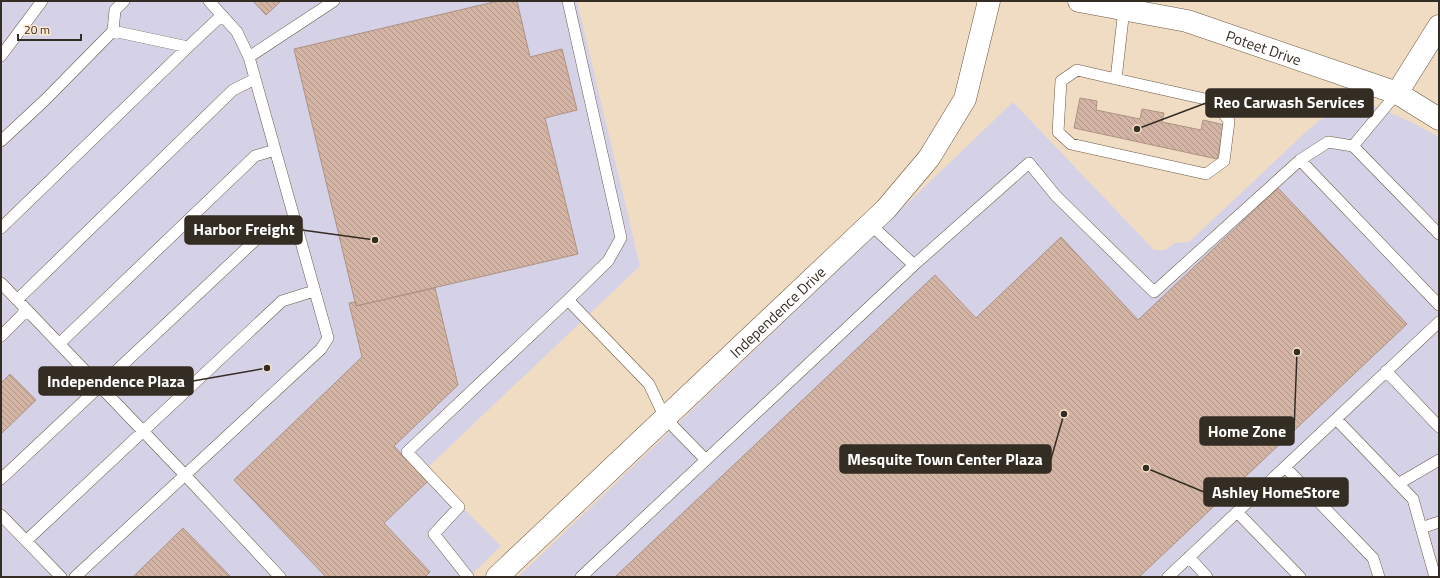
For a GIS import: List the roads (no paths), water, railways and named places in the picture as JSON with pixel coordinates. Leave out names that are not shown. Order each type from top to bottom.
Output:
[{"type":"street","name":"Independence Drive","points":[[497,577],[886,209],[929,158],[965,99],[989,1]]},
{"type":"street","name":"Poteet Drive","points":[[1079,1],[1188,21],[1397,94],[1439,119]]},
{"type":"street","points":[[1397,94],[1439,26]]},
{"type":"lane","points":[[1,56],[42,1]]},
{"type":"lane","points":[[1,141],[113,31],[115,10],[124,1]]},
{"type":"lane","points":[[75,577],[321,350],[328,338],[249,57],[237,32],[209,1]]},
{"type":"lane","points":[[249,57],[334,1]]},
{"type":"lane","points":[[468,577],[434,534],[459,507],[407,452],[608,262],[621,238],[568,1]]},
{"type":"lane","points":[[1116,79],[1124,9]]},
{"type":"lane","points":[[1,228],[222,15]]},
{"type":"lane","points":[[113,31],[188,47]]},
{"type":"lane","points":[[1077,70],[1116,79],[1214,101],[1230,121],[1224,161],[1206,174],[1071,144],[1058,132],[1061,81],[1077,70]]},
{"type":"lane","points":[[17,300],[234,90],[255,79]]},
{"type":"lane","points":[[1353,146],[1397,94]]},
{"type":"lane","points":[[582,577],[914,265],[1029,163],[1056,196],[1154,292],[1300,160],[1328,142],[1353,146],[1439,234]]},
{"type":"lane","points":[[59,344],[255,156],[275,150]]},
{"type":"lane","points":[[1300,160],[1439,304]]},
{"type":"lane","points":[[1,479],[263,232],[295,222]]},
{"type":"lane","points":[[870,224],[914,265]]},
{"type":"lane","points":[[1,283],[280,577]]},
{"type":"lane","points":[[26,542],[282,301],[314,291]]},
{"type":"lane","points":[[568,300],[650,384],[665,418],[706,460]]},
{"type":"lane","points":[[1,336],[27,310]]},
{"type":"lane","points":[[1168,577],[1386,372],[1437,327]]},
{"type":"lane","points":[[1386,372],[1439,427]]},
{"type":"lane","points":[[1336,419],[1413,499],[1435,577]]},
{"type":"lane","points":[[1398,484],[1439,460]]},
{"type":"lane","points":[[1285,466],[1373,558],[1379,577]]},
{"type":"lane","points":[[1237,512],[1300,577]]},
{"type":"lane","points":[[1,515],[61,577]]},
{"type":"lane","points":[[1421,528],[1439,522]]},
{"type":"lane","points":[[1189,558],[1207,577]]},
{"type":"place","name":"Reo Carwash Services","points":[[1137,129]]},
{"type":"place","name":"Harbor Freight","points":[[375,240]]},
{"type":"place","name":"Home Zone","points":[[1297,352]]},
{"type":"place","name":"Independence Plaza","points":[[267,368]]},
{"type":"place","name":"Mesquite Town Center Plaza","points":[[1064,414]]},
{"type":"place","name":"Ashley HomeStore","points":[[1146,468]]}]
